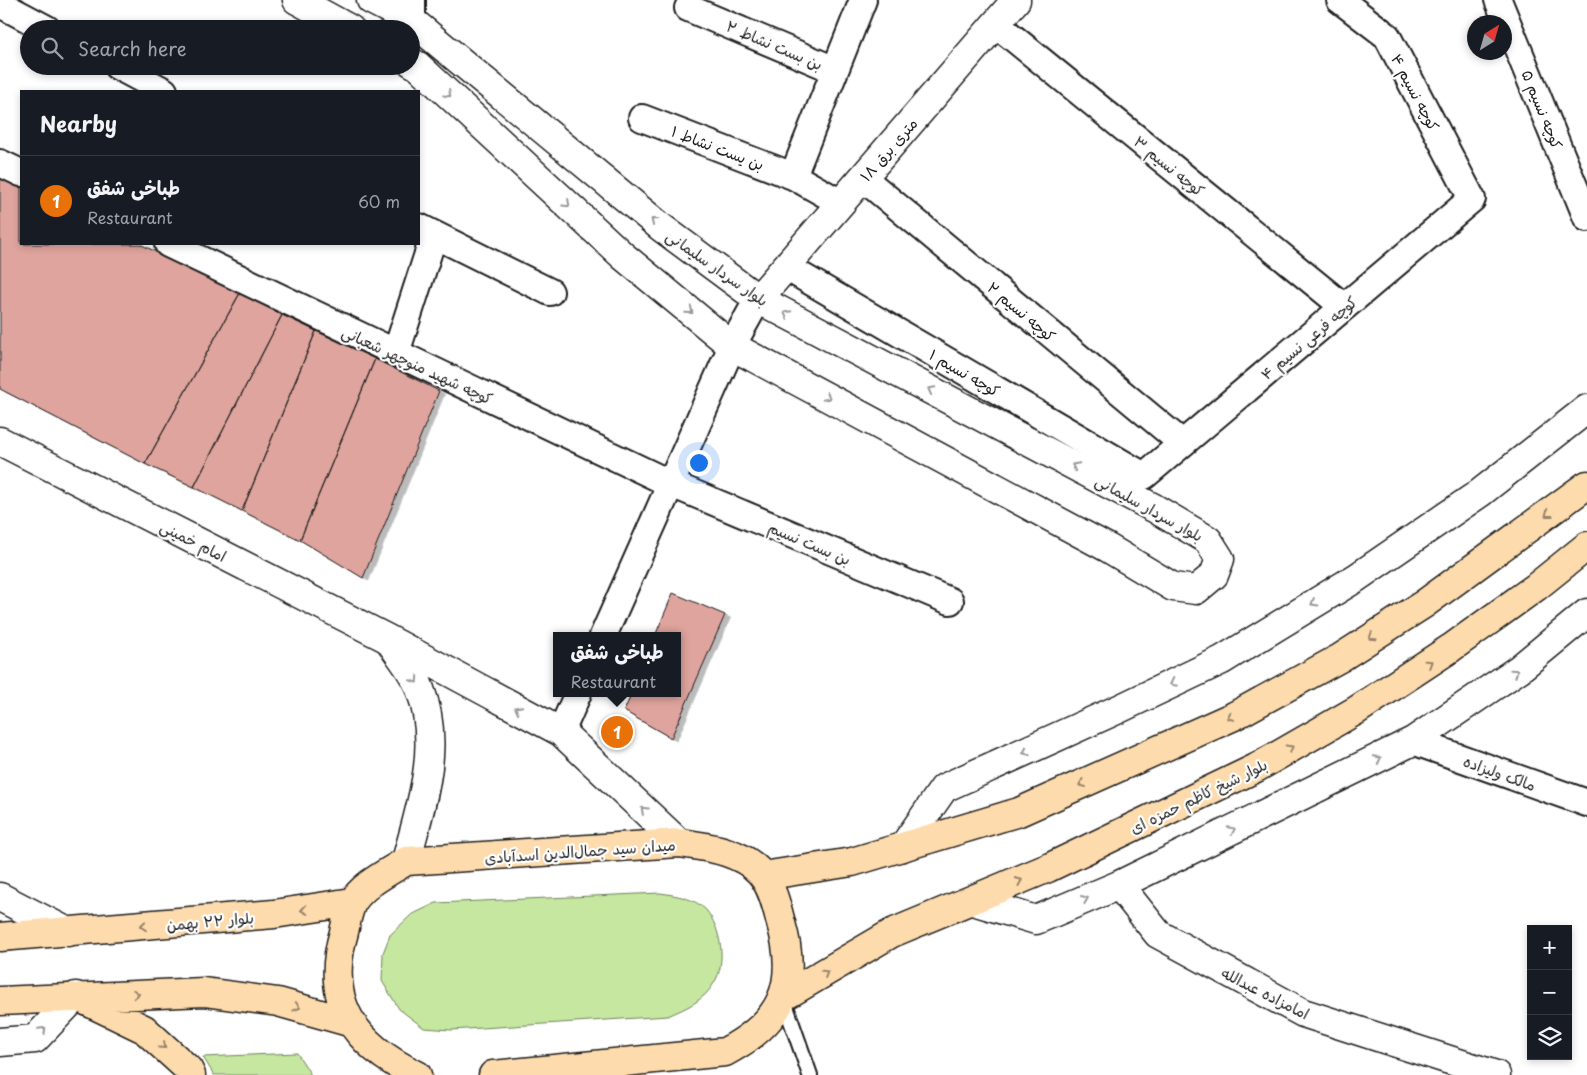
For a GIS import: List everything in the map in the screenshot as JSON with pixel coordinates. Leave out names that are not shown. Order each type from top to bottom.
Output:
[{"type":"main road","points":[[297,0],[334,20]]},
{"type":"main road","name":"بلوار سردار سلیمانی","points":[[371,0],[412,11],[662,228],[758,299],[1146,503],[1208,540],[1220,559],[1214,575],[1196,590],[1173,587],[1108,548],[732,346],[623,256],[420,68]]},
{"type":"main road","name":"۱۸ متری برق","points":[[758,299],[1016,0]]},
{"type":"main road","points":[[903,847],[944,788],[1222,660],[1356,578],[1480,492],[1587,409]]},
{"type":"main road","name":"امام خمینی","points":[[0,440],[388,639],[561,732],[680,843]]},
{"type":"main road","points":[[763,876],[852,862],[1019,812],[1234,716],[1340,658],[1424,604],[1587,485]]},
{"type":"main road","name":"بلوار شیخ کاظم حمزه ای","points":[[783,997],[892,932],[1048,868],[1256,768],[1358,710],[1451,648],[1536,587],[1587,546]]},
{"type":"main road","points":[[973,900],[1036,920],[1119,885],[1413,741],[1519,669],[1587,613]]},
{"type":"main road","points":[[388,639],[420,688],[430,732],[428,777],[406,861]]},
{"type":"main road","name":"میدان سید جمال‌الدین اسدآبادی","points":[[398,1072],[368,1044],[349,1022],[338,987],[338,950],[352,902],[371,883],[406,861],[680,843],[719,849],[743,860],[763,876],[775,902],[785,936],[789,972],[783,997],[768,1021],[750,1039],[725,1052],[613,1070],[493,1075]]},
{"type":"main road","name":"امامزاده عبدالله","points":[[1119,885],[1158,934],[1303,1013],[1496,1075]]},
{"type":"main road","points":[[0,897],[68,932]]},
{"type":"main road","name":"بلوار ۲۲ بهمن","points":[[0,937],[274,914],[352,902]]},
{"type":"main road","points":[[0,1001],[76,996],[204,992],[278,1002],[349,1022]]},
{"type":"main road","points":[[0,1042],[35,1039],[76,996]]},
{"type":"main road","points":[[76,996],[144,1029],[188,1069],[191,1075]]},
{"type":"street","points":[[793,176],[863,0]]},
{"type":"street","name":"کوچه نسیم ۵","points":[[1498,0],[1587,218]]},
{"type":"street","name":"کوچه نسیم ۴","points":[[1350,2],[1387,36],[1472,199]]},
{"type":"street","points":[[0,4],[30,20]]},
{"type":"street","name":"بن بست نشاط ۲","points":[[688,8],[836,70]]},
{"type":"street","name":"کوچه نسیم ۳","points":[[996,24],[1344,307]]},
{"type":"street","points":[[134,75],[162,90]]},
{"type":"street","name":"بن یست نشاط ۱","points":[[642,118],[793,176],[841,204]]},
{"type":"street","points":[[0,163],[20,173]]},
{"type":"street","name":"کوچه نسیم ۲","points":[[863,178],[1182,443]]},
{"type":"street","name":"کوچه فرعی نسیم ۴","points":[[1144,476],[1472,199]]},
{"type":"street","points":[[396,354],[426,231],[550,292]]},
{"type":"street","name":"کوچه شهید منوچهر شعبانی","points":[[170,245],[669,483]]},
{"type":"street","name":"کوچه نسیم ۱","points":[[786,267],[1144,476]]},
{"type":"street","points":[[604,632],[732,346],[758,299]]},
{"type":"street","name":"بن بست نسیم","points":[[669,483],[950,601]]},
{"type":"street","points":[[561,732],[576,697]]},
{"type":"street","name":"مالک ولیزاده","points":[[1413,741],[1587,803]]},
{"type":"lane","points":[[783,997],[810,1075]]},
{"type":"green space","points":[[660,893],[684,898],[706,910],[719,936],[721,956],[718,975],[705,995],[694,1003],[668,1016],[451,1030],[424,1028],[399,1009],[382,981],[383,953],[390,935],[411,915],[436,903]]},
{"type":"green space","points":[[297,1053],[311,1075],[214,1075],[203,1057]]},
{"type":"building","points":[[0,176],[20,186],[20,245],[142,245],[240,293],[145,464],[0,389]]},
{"type":"building","points":[[240,293],[282,315],[194,487],[145,464]]},
{"type":"building","points":[[282,315],[316,331],[242,511],[194,487]]},
{"type":"building","points":[[316,331],[375,359],[300,540],[242,511]]},
{"type":"building","points":[[375,359],[439,391],[363,578],[300,540]]},
{"type":"building","points":[[673,593],[725,615],[671,738],[624,711],[630,697],[681,697],[681,632],[657,632]]},
{"type":"place","name":"طباخی شفق","points":[[617,732]]}]
